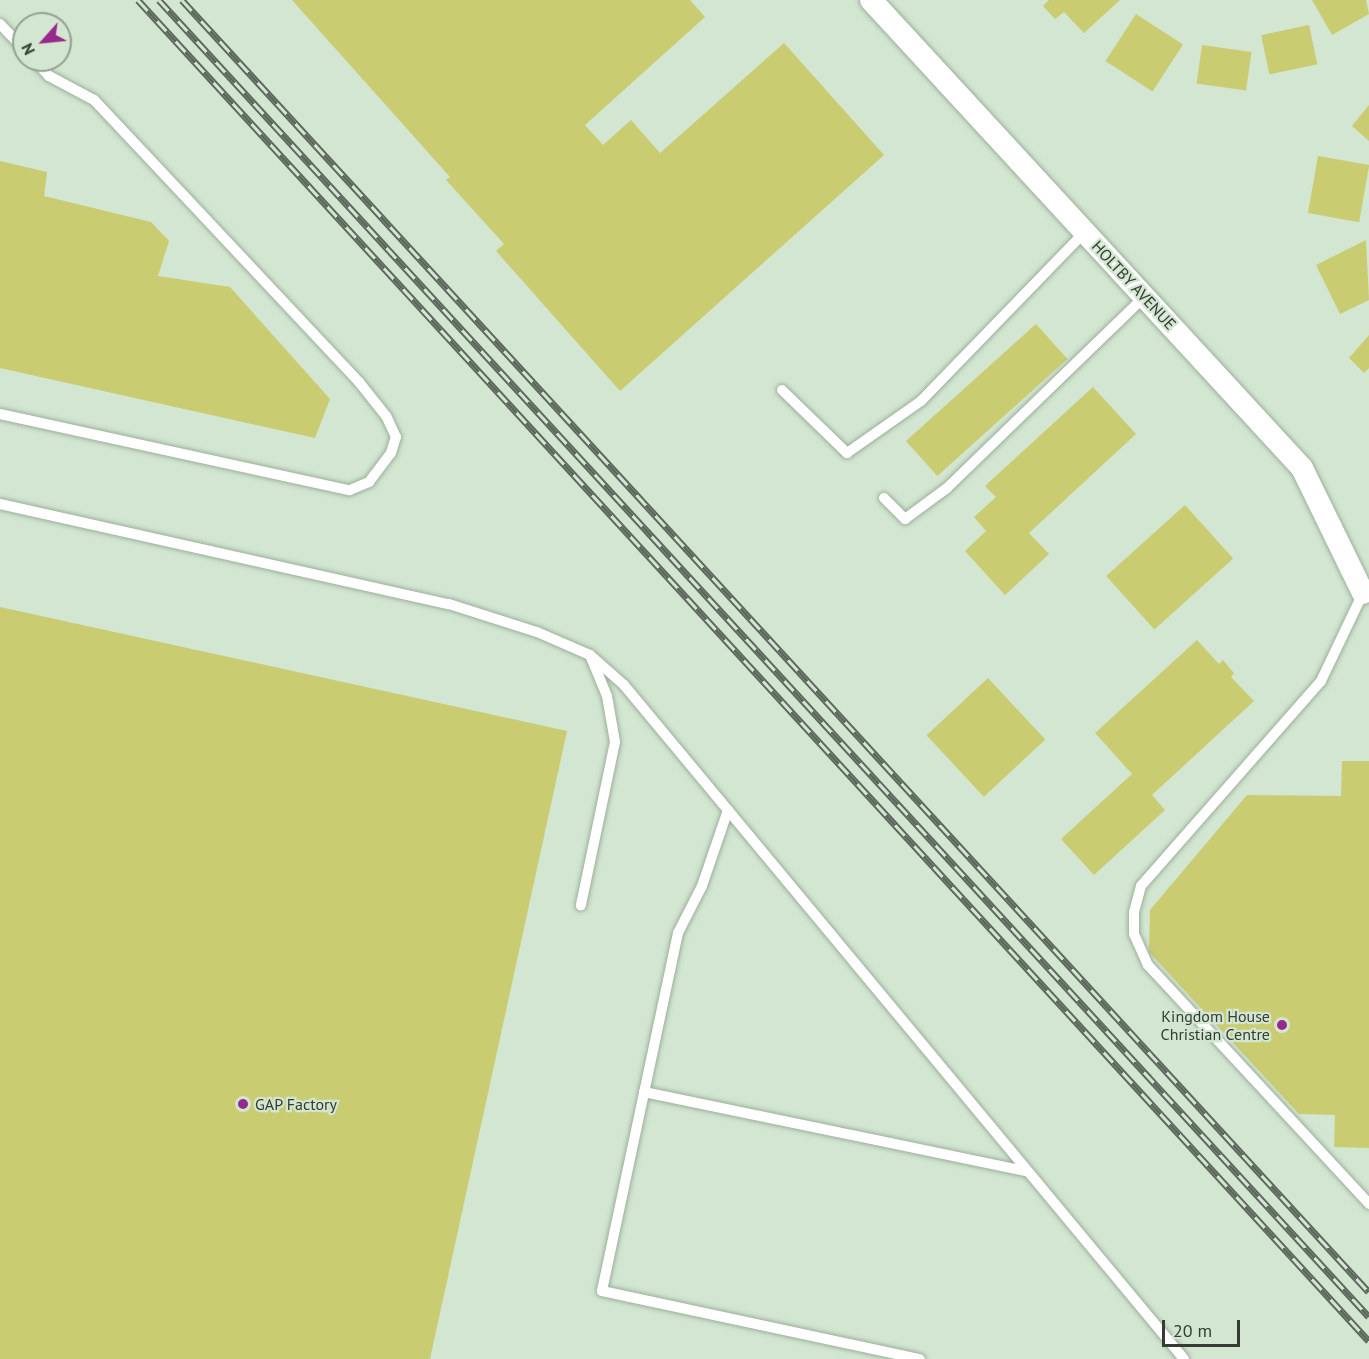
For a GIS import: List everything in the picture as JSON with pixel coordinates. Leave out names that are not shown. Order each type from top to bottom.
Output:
[{"type":"street","name":"HOLTBY AVENUE","points":[[872,0],[1302,468],[1366,596]]},
{"type":"lane","points":[[0,24],[12,36]]},
{"type":"lane","points":[[0,414],[350,490],[369,482],[391,453],[396,436],[386,416],[359,382],[94,100],[45,72]]},
{"type":"lane","points":[[782,390],[847,453],[921,401],[1085,232]]},
{"type":"lane","points":[[884,498],[905,519],[947,488],[1144,297]]},
{"type":"lane","points":[[0,504],[449,604],[537,632],[590,655],[624,685],[1184,1359]]},
{"type":"lane","points":[[1366,596],[1321,681],[1141,886],[1134,912],[1134,934],[1148,965],[1369,1204]]},
{"type":"lane","points":[[581,905],[615,742],[607,696],[590,655]]},
{"type":"lane","points":[[728,810],[702,886],[678,933],[602,1291],[920,1359]]},
{"type":"lane","points":[[644,1092],[1028,1171]]},
{"type":"building","points":[[292,0],[690,0],[705,17],[585,125],[603,145],[631,120],[660,153],[784,43],[884,155],[620,391],[496,251],[504,244],[446,180],[450,177]]},
{"type":"building","points":[[1049,0],[1120,0],[1084,33],[1064,12],[1055,19],[1043,6]]},
{"type":"building","points":[[1312,0],[1366,0],[1369,14],[1332,35]]},
{"type":"building","points":[[1136,14],[1183,44],[1152,91],[1106,61]]},
{"type":"building","points":[[1309,25],[1317,64],[1269,74],[1261,35]]},
{"type":"building","points":[[1202,45],[1252,52],[1246,91],[1197,84]]},
{"type":"building","points":[[1369,105],[1369,141],[1352,126]]},
{"type":"building","points":[[1318,156],[1369,165],[1359,222],[1308,213]]},
{"type":"building","points":[[0,161],[47,172],[44,196],[151,222],[169,241],[158,276],[230,287],[330,399],[315,438],[0,368]]},
{"type":"building","points":[[1366,240],[1369,300],[1340,314],[1316,265]]},
{"type":"building","points":[[1036,324],[1067,359],[937,476],[906,441]]},
{"type":"building","points":[[1369,335],[1369,368],[1364,373],[1349,358]]},
{"type":"building","points":[[1093,387],[1136,434],[1029,533],[1049,554],[1005,595],[965,551],[986,531],[974,517],[996,497],[985,486]]},
{"type":"building","points":[[1185,505],[1233,559],[1154,629],[1106,576]]},
{"type":"building","name":"GAP Factory","points":[[0,607],[567,731],[430,1359],[0,1359]]},
{"type":"building","points":[[1197,640],[1219,664],[1223,660],[1234,673],[1231,677],[1254,701],[1152,795],[1165,810],[1094,875],[1061,839],[1132,774],[1095,733]]},
{"type":"building","points":[[988,678],[1045,739],[984,797],[927,735]]},
{"type":"building","name":"Kingdom House Christian Centre","points":[[1342,761],[1369,761],[1369,1148],[1334,1147],[1335,1115],[1299,1114],[1149,952],[1150,910],[1247,795],[1341,796]]},
{"type":"railway","points":[[138,0],[1369,1341]]},
{"type":"railway","points":[[159,0],[1369,1317]]},
{"type":"railway","points":[[182,0],[1369,1292]]},
{"type":"place","name":"Kingdom House Christian Centre","points":[[1282,1025]]},
{"type":"place","name":"GAP Factory","points":[[243,1104]]}]
